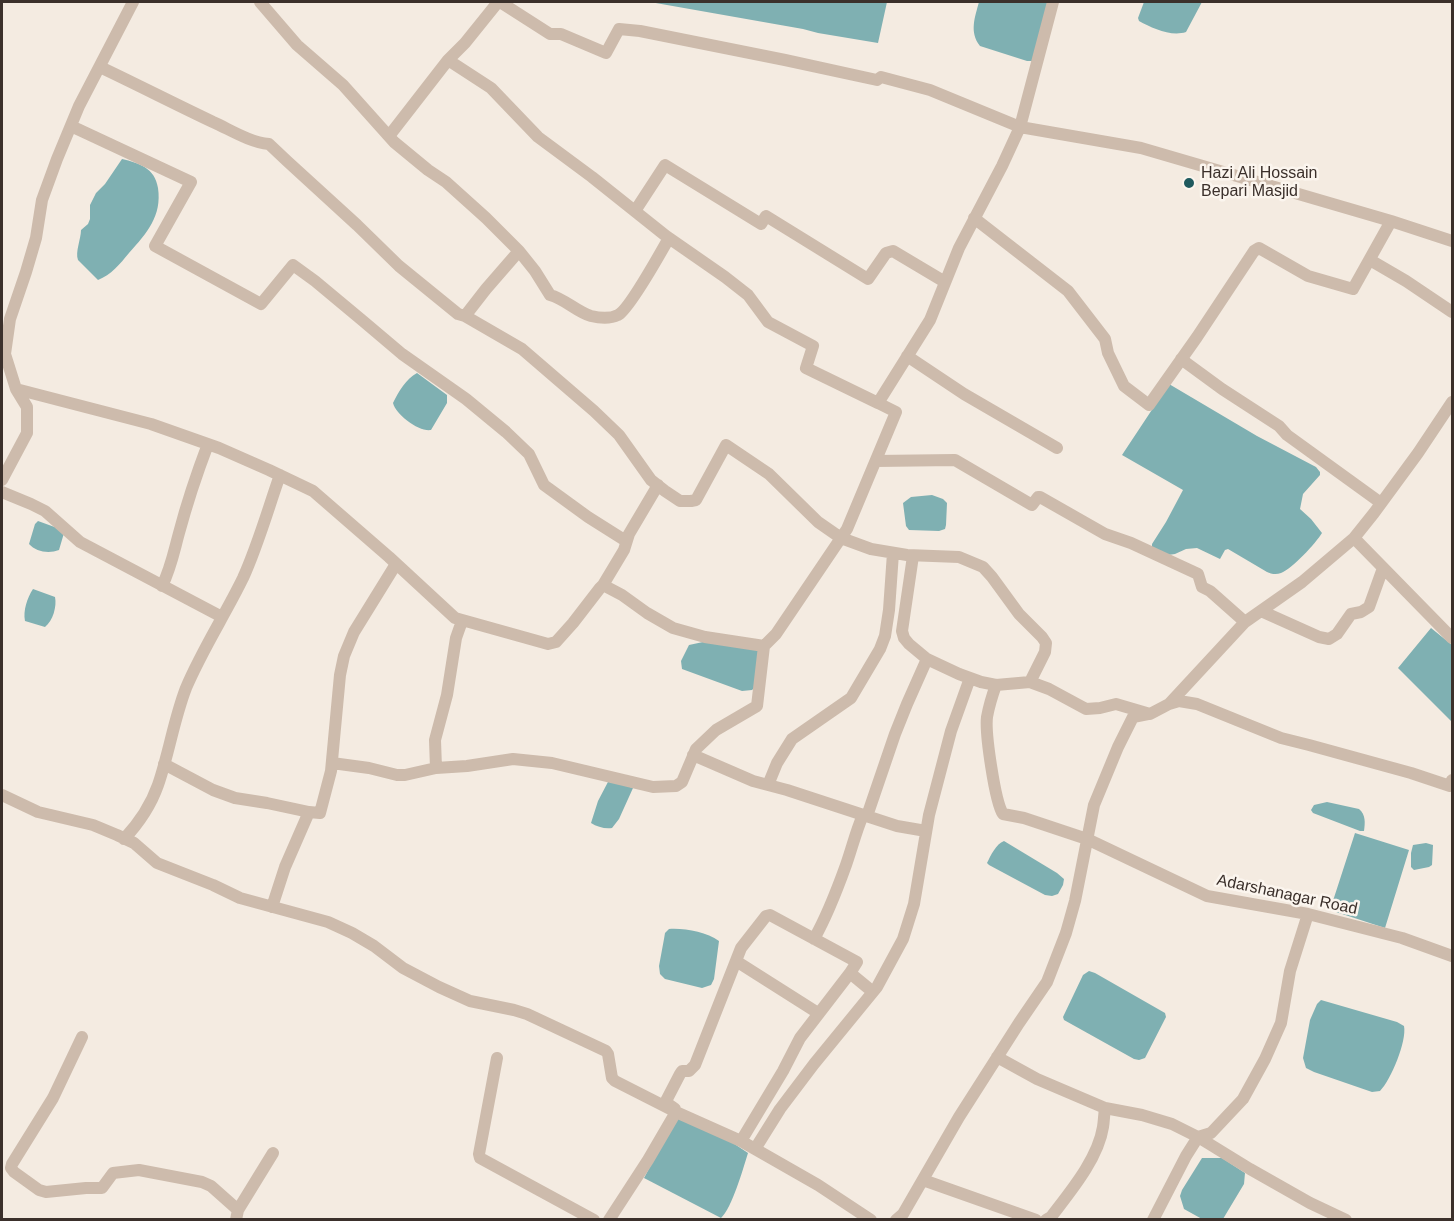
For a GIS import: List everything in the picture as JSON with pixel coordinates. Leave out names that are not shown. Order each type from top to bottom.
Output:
[{"type":"street","points":[[2,480],[27,433],[27,407],[16,389],[5,354],[10,319],[27,272],[42,200],[79,106],[134,2]]},
{"type":"street","points":[[260,2],[297,45],[344,85],[394,142],[446,182],[519,251],[550,295],[558,297],[589,316],[610,318],[621,314],[669,238]]},
{"type":"street","points":[[389,136],[448,60],[499,2],[550,34],[561,34],[606,52],[618,29],[785,60],[877,80],[881,77],[891,79],[930,90],[1020,127],[1141,148],[1452,241]]},
{"type":"street","points":[[878,403],[930,320],[959,248],[1020,127],[1053,2]]},
{"type":"street","points":[[332,763],[405,775],[436,768],[513,759],[552,763],[653,787],[676,786],[681,782],[696,749],[716,729],[757,706],[764,646],[776,634],[847,529],[896,412],[806,368],[813,346],[768,322],[748,295],[669,238],[538,137],[491,88],[448,60]]},
{"type":"street","points":[[100,67],[237,133],[260,143],[269,144],[399,266],[458,314],[522,349],[594,411],[620,435],[651,480],[680,501],[696,500],[726,445],[769,474],[818,522],[841,538],[871,549],[893,553],[959,557],[983,567],[1019,614],[1046,643],[1045,652],[1030,682]]},
{"type":"street","points":[[71,126],[191,182],[155,246],[261,304],[293,265],[402,354],[466,399],[506,432],[529,454],[544,485],[626,541]]},
{"type":"street","points":[[635,211],[665,165],[761,224],[766,216],[868,279],[886,253],[893,251],[945,282]]},
{"type":"street","points":[[974,218],[1068,291],[1105,339],[1108,353],[1124,386],[1149,405],[1254,251],[1259,248],[1308,276],[1353,288],[1391,221]]},
{"type":"street","points":[[465,316],[519,251]]},
{"type":"street","points":[[1370,260],[1452,312]]},
{"type":"street","points":[[907,356],[964,394],[1057,448]]},
{"type":"street","points":[[1181,359],[1279,426],[1287,435],[1381,503]]},
{"type":"street","points":[[16,389],[151,424],[208,444],[280,475],[313,491],[455,618],[548,644],[556,642],[603,585],[658,485]]},
{"type":"street","points":[[1169,704],[1245,622],[1302,582],[1353,538],[1418,453],[1452,402]]},
{"type":"street","points":[[162,586],[171,568],[189,498],[208,444]]},
{"type":"street","points":[[876,460],[955,460],[1032,505],[1038,497],[1041,497],[1105,534],[1131,543],[1198,574],[1202,587],[1210,591],[1245,622]]},
{"type":"street","points":[[124,839],[145,812],[158,786],[186,689],[251,558],[280,475]]},
{"type":"street","points":[[2,492],[45,511],[80,542],[222,617]]},
{"type":"street","points":[[1353,538],[1452,638]]},
{"type":"street","points":[[768,785],[777,763],[792,739],[851,698],[880,649],[885,636],[889,610],[893,553]]},
{"type":"street","points":[[914,556],[902,631],[909,644],[927,659],[981,682],[996,685],[1030,682],[1049,689],[1086,709],[1116,704],[1150,714]]},
{"type":"street","points":[[164,764],[213,790],[235,798],[320,813],[331,771],[340,675],[344,656],[354,632],[396,564]]},
{"type":"street","points":[[1261,610],[1319,637],[1329,639],[1337,634],[1351,614],[1369,607],[1383,568]]},
{"type":"street","points":[[603,585],[673,628],[705,637],[764,646]]},
{"type":"street","points":[[436,768],[435,740],[447,695],[456,638],[462,621]]},
{"type":"street","points":[[814,939],[835,893],[854,836],[865,816],[895,734],[927,659]]},
{"type":"street","points":[[755,1149],[787,1100],[873,992],[906,930],[914,904],[929,815],[951,731],[970,678]]},
{"type":"street","name":"Adarshanagar Road","points":[[996,685],[987,719],[996,794],[1003,814],[1024,818],[1087,839],[1207,896],[1308,914],[1402,938],[1452,956]]},
{"type":"street","points":[[896,1220],[903,1214],[959,1117],[1047,982],[1066,933],[1075,901],[1094,805],[1133,717],[1150,714],[1179,701],[1197,704],[1281,738],[1450,786],[1452,780]]},
{"type":"street","points":[[693,755],[753,782],[897,826],[926,831]]},
{"type":"street","points":[[2,795],[38,812],[93,825],[134,843],[157,863],[240,898],[328,922],[352,933],[403,968],[439,987],[470,1001],[527,1014],[606,1051],[612,1078],[615,1081],[741,1141],[818,1185],[871,1220]]},
{"type":"street","points":[[272,907],[285,867],[309,812]]},
{"type":"street","points":[[1153,1220],[1198,1137],[1210,1133],[1243,1099],[1265,1059],[1281,1023],[1290,971],[1308,914]]},
{"type":"street","points":[[679,1113],[666,1101],[682,1071],[689,1071],[695,1065],[741,948],[764,917],[770,915],[857,962],[800,1038],[741,1141]]},
{"type":"street","points":[[736,961],[818,1014]]},
{"type":"street","points":[[850,973],[873,992]]},
{"type":"street","points":[[82,1037],[53,1098],[12,1164],[11,1168],[14,1172],[39,1190],[46,1192],[102,1188],[113,1173],[139,1170],[211,1186],[237,1215],[273,1153]]},
{"type":"street","points":[[997,1057],[1038,1079],[1105,1108],[1172,1124],[1310,1203],[1346,1220]]},
{"type":"street","points":[[497,1058],[478,1154],[480,1158],[594,1220]]},
{"type":"street","points":[[1046,1220],[1051,1217],[1092,1159],[1103,1130],[1105,1108]]},
{"type":"street","points":[[609,1220],[679,1113]]},
{"type":"street","points":[[923,1180],[1036,1220]]},
{"type":"water","points":[[650,2],[887,2],[878,43]]},
{"type":"water","points":[[979,2],[1048,2],[1032,61],[980,46],[974,30]]},
{"type":"water","points":[[1144,2],[1202,2],[1186,32],[1168,33],[1139,21]]},
{"type":"water","points":[[122,159],[140,165],[154,176],[158,188],[158,207],[152,224],[142,238],[115,269],[98,280],[78,260],[81,230],[88,224],[90,205],[96,193]]},
{"type":"water","points":[[417,373],[447,395],[447,403],[431,430],[420,428],[409,422],[399,413],[393,403],[403,386]]},
{"type":"water","points":[[1169,384],[1257,436],[1316,467],[1320,472],[1320,475],[1303,494],[1300,509],[1322,533],[1286,571],[1277,574],[1269,573],[1228,549],[1220,559],[1197,548],[1168,555],[1152,547],[1183,490],[1122,455]]},
{"type":"water","points":[[932,495],[947,503],[945,529],[939,531],[909,530],[906,526],[903,503],[911,497]]},
{"type":"water","points":[[38,521],[60,529],[64,533],[59,550],[43,552],[29,544]]},
{"type":"water","points":[[33,589],[55,597],[54,613],[45,627],[25,621],[26,605]]},
{"type":"water","points":[[1431,628],[1452,645],[1452,722],[1398,668]]},
{"type":"water","points":[[703,642],[759,650],[755,687],[752,690],[742,691],[682,669],[681,661],[689,645]]},
{"type":"water","points":[[609,780],[633,788],[619,819],[612,828],[598,827],[591,823],[598,801]]},
{"type":"water","points":[[1327,802],[1359,809],[1364,816],[1364,831],[1313,813],[1311,810],[1314,805]]},
{"type":"water","points":[[1355,833],[1409,850],[1385,928],[1330,910]]},
{"type":"water","points":[[1004,841],[1064,879],[1058,894],[1045,895],[989,865],[987,863],[994,850]]},
{"type":"water","points":[[1426,843],[1433,845],[1432,865],[1414,870],[1411,867],[1413,845]]},
{"type":"water","points":[[669,929],[695,931],[719,941],[714,979],[711,985],[702,988],[665,979],[660,974],[659,966],[665,933]]},
{"type":"water","points":[[1089,971],[1165,1013],[1166,1017],[1145,1058],[1134,1059],[1064,1020],[1063,1017],[1083,975]]},
{"type":"water","points":[[1321,1000],[1404,1026],[1403,1041],[1397,1060],[1380,1091],[1372,1092],[1306,1068],[1303,1058],[1310,1020]]},
{"type":"water","points":[[679,1118],[733,1143],[748,1153],[733,1197],[721,1218],[644,1178],[675,1120]]},
{"type":"water","points":[[1202,1158],[1222,1158],[1245,1173],[1244,1184],[1223,1219],[1202,1219],[1184,1209],[1180,1196],[1182,1190]]},
{"type":"place","name":"Hazi Ali Hossain Bepari Masjid","points":[[1189,183]]}]
